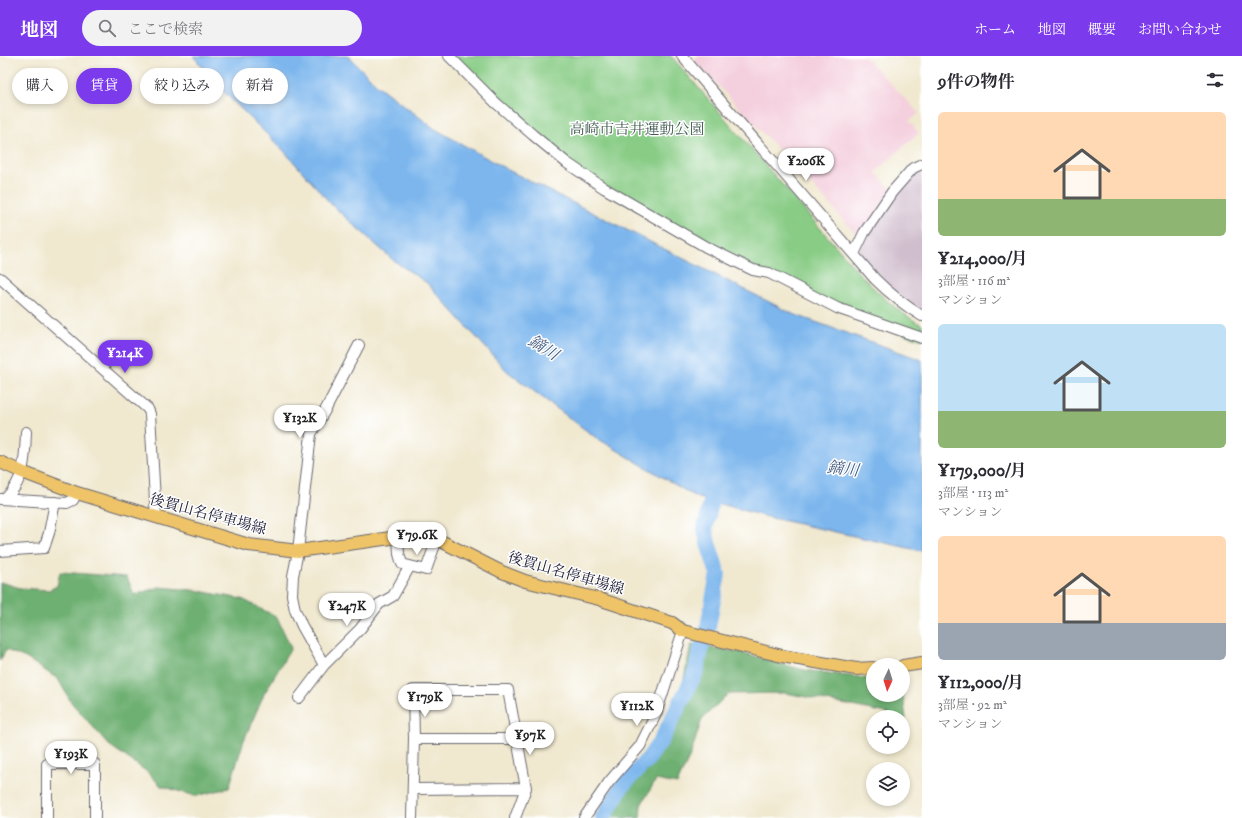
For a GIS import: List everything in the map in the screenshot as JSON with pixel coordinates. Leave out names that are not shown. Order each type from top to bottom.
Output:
[{"type":"main road","name":"後賀山名停車場線","points":[[0,462],[77,493],[249,545],[298,551],[398,537],[437,539],[502,572],[524,581],[599,599],[672,623],[683,631],[782,656],[856,669],[866,668]]},
{"type":"main road","points":[[910,665],[922,663]]},
{"type":"street","points":[[450,56],[496,103],[528,131],[566,163],[604,188],[706,247],[753,270],[769,273],[837,308],[922,338]]},
{"type":"street","points":[[682,56],[889,294],[922,316]]},
{"type":"street","points":[[854,254],[864,233],[892,192],[913,168],[922,164]]},
{"type":"street","points":[[0,278],[148,409],[150,414],[156,517]]},
{"type":"street","points":[[324,665],[294,610],[292,576],[298,551],[311,434],[327,407],[359,345]]},
{"type":"street","points":[[2,499],[12,492],[22,472],[25,461],[26,432]]},
{"type":"street","points":[[2,499],[67,503],[73,500],[77,493]]},
{"type":"street","points":[[0,551],[44,548],[50,533],[55,502]]},
{"type":"street","points":[[398,537],[399,554],[402,564],[426,570],[437,539]]},
{"type":"street","points":[[298,698],[324,665],[360,629],[379,604],[393,596],[410,566]]},
{"type":"street","points":[[584,818],[609,782],[640,746],[656,714],[683,631]]},
{"type":"street","points":[[412,818],[414,789],[413,690],[508,690],[526,788],[515,818]]},
{"type":"street","points":[[414,739],[516,738]]},
{"type":"street","points":[[47,818],[47,764],[95,764],[95,818]]},
{"type":"street","points":[[414,789],[526,788]]},
{"type":"shaded area","points":[[700,56],[864,56],[919,113],[909,121],[919,133],[875,172],[892,190],[859,238],[824,198],[694,60]]},
{"type":"shaded area","points":[[922,166],[922,310],[908,302],[888,286],[858,252],[889,198]]},
{"type":"green space","name":"高崎市吉井運動公園","points":[[446,56],[671,56],[858,272],[896,308],[922,325],[922,340],[866,322],[602,192]]},
{"type":"green space","points":[[60,572],[127,577],[134,595],[159,587],[193,590],[242,599],[277,617],[291,648],[264,694],[244,740],[229,788],[196,796],[161,786],[146,771],[109,745],[71,702],[58,679],[26,658],[6,650],[0,661],[0,583],[20,588],[49,590],[57,586]]},
{"type":"green space","points":[[691,645],[740,652],[804,670],[866,678],[866,702],[904,702],[905,710],[872,710],[786,693],[728,694],[702,719],[690,756],[677,784],[656,780],[641,805],[640,818],[610,818],[635,778],[681,693]]},
{"type":"water","name":"鏑川","points":[[193,56],[348,56],[378,86],[435,129],[508,170],[793,314],[922,360],[922,551],[763,516],[696,497],[595,437],[507,371],[427,283],[393,260],[332,205],[284,151],[236,104],[288,104],[288,68],[232,68],[232,100],[224,92],[224,68],[203,68]]},
{"type":"waterway","points":[[708,627],[718,574],[705,529],[711,502],[713,480]]},
{"type":"waterway","points":[[603,818],[622,786],[648,759],[662,739],[695,674],[702,646]]}]
